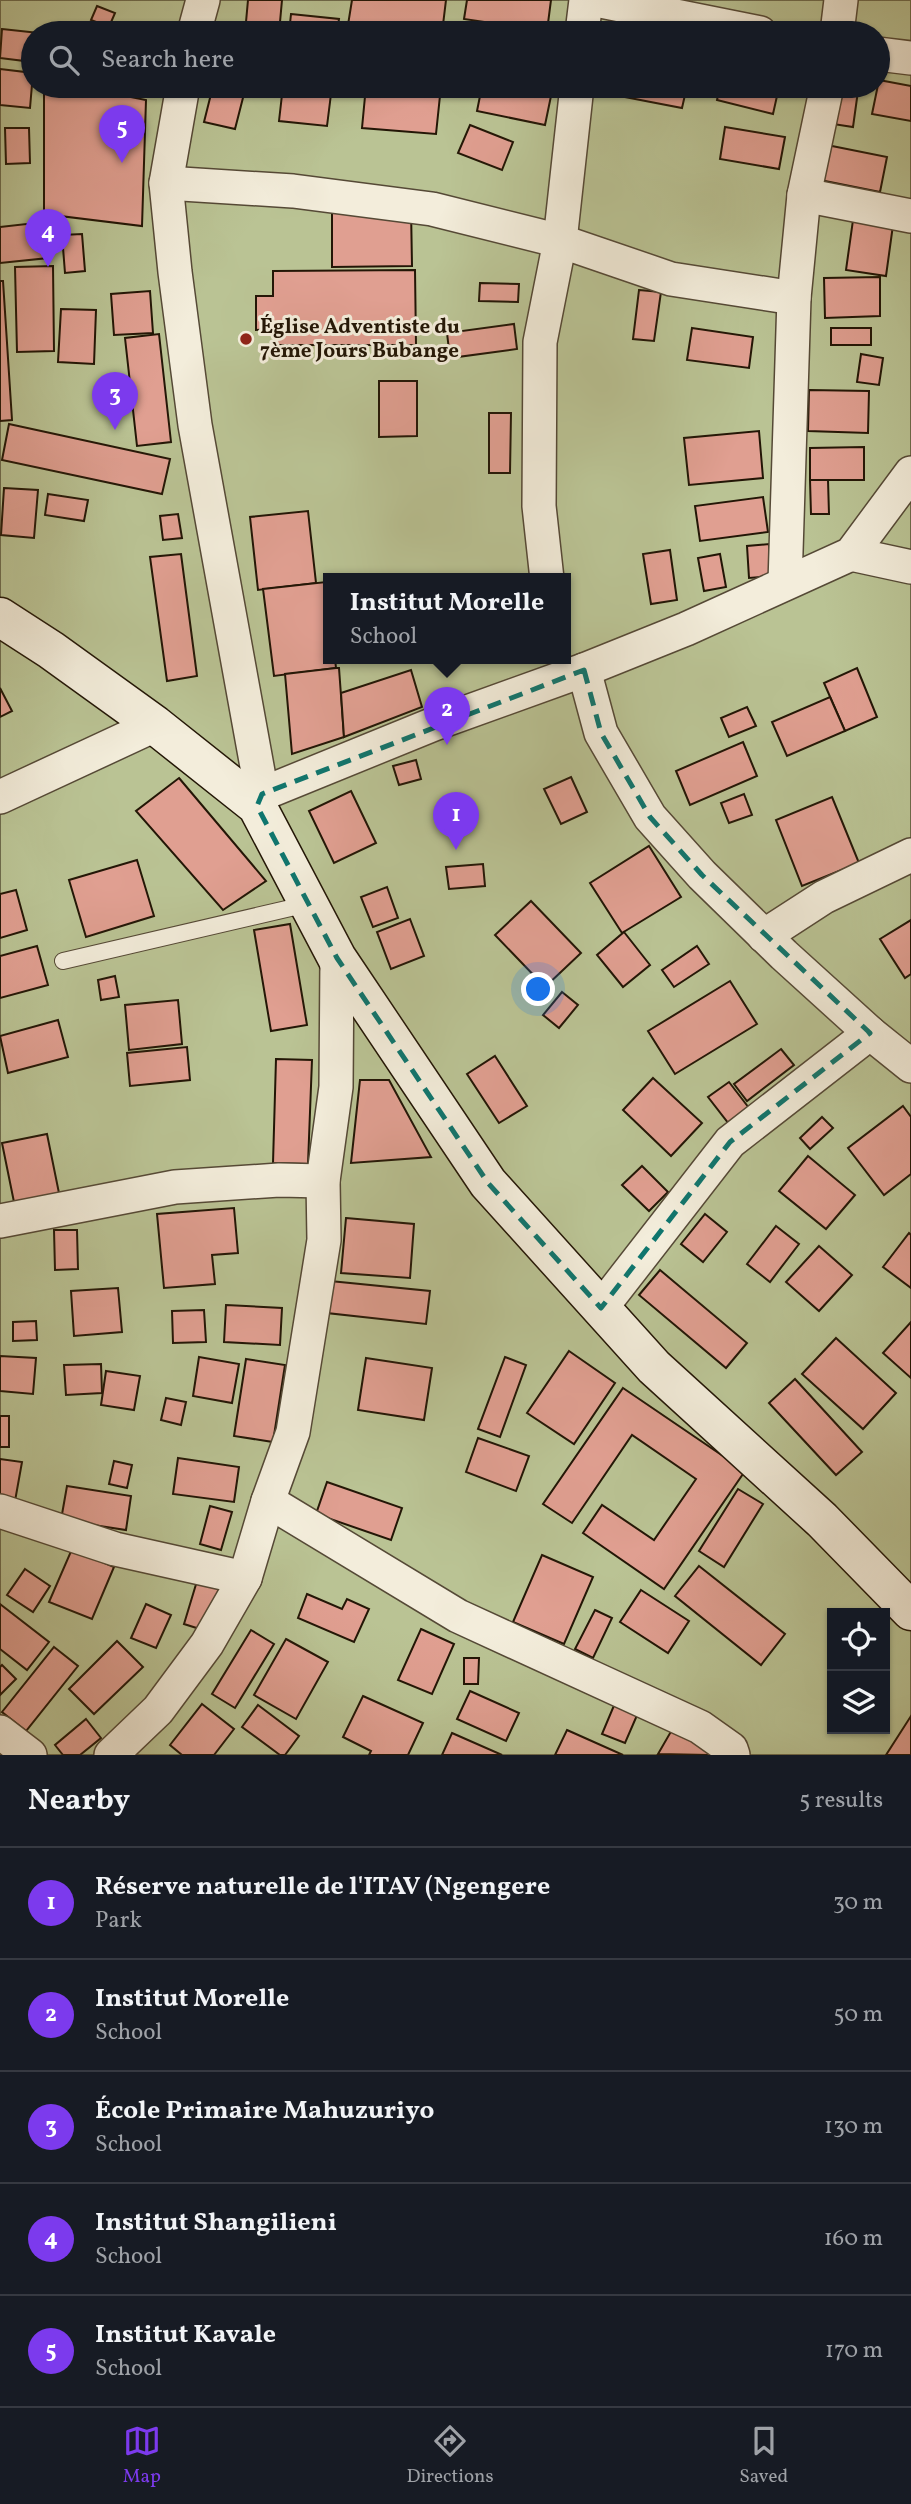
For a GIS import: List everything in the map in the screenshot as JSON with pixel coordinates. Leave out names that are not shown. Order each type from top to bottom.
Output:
[{"type":"street","points":[[197,21],[202,0]]},
{"type":"street","points":[[583,21],[586,0]]},
{"type":"street","points":[[596,0],[700,21]]},
{"type":"street","points":[[838,21],[841,0]]},
{"type":"street","points":[[890,55],[911,58]]},
{"type":"street","points":[[181,98],[166,183],[195,425],[260,800],[309,904],[337,958],[488,1183],[654,1367],[822,1520],[911,1612]]},
{"type":"street","points":[[546,573],[539,506],[540,342],[560,241],[576,98]]},
{"type":"street","points":[[785,583],[794,298],[804,195],[824,98]]},
{"type":"street","points":[[166,183],[293,191],[432,209],[560,241],[671,279],[794,298]]},
{"type":"street","points":[[804,195],[911,216]]},
{"type":"street","points":[[260,800],[566,670],[686,629],[850,554],[911,473]]},
{"type":"street","points":[[850,554],[911,567]]},
{"type":"street","points":[[0,617],[51,650],[260,800]]},
{"type":"street","points":[[566,670],[650,817],[702,875],[764,936],[870,1033],[911,1066]]},
{"type":"street","points":[[0,797],[155,725]]},
{"type":"street","points":[[764,936],[824,897],[911,855]]},
{"type":"street","points":[[111,1755],[166,1699],[207,1644],[245,1578],[293,1432],[324,1240],[323,1181],[336,1087],[337,958]]},
{"type":"street","points":[[601,1308],[730,1142],[870,1033]]},
{"type":"street","points":[[0,1221],[175,1188],[279,1180],[323,1181]]},
{"type":"street","points":[[268,1502],[458,1616],[700,1727],[731,1749],[733,1755]]},
{"type":"street","points":[[0,1511],[115,1549],[245,1578]]},
{"type":"street","points":[[0,1732],[30,1755]]},
{"type":"lane","points":[[63,961],[309,904]]},
{"type":"highlighted area","points":[[584,670],[601,733],[650,817],[702,875],[870,1033],[730,1142],[601,1308],[488,1183],[337,958],[257,806],[262,794]]},
{"type":"green space","points":[[0,0],[911,0],[911,1755],[0,1755]]},
{"type":"building","points":[[248,0],[282,0],[280,21],[246,21]]},
{"type":"building","points":[[352,0],[446,0],[443,21],[349,21]]},
{"type":"building","points":[[467,0],[551,0],[548,21],[464,19]]},
{"type":"building","points":[[97,6],[115,13],[112,21],[91,20]]},
{"type":"building","points":[[291,14],[339,19],[339,21],[290,21]]},
{"type":"building","points":[[2,29],[21,31],[21,61],[0,58]]},
{"type":"building","points":[[0,69],[21,72],[21,98],[31,98],[30,108],[0,105]]},
{"type":"building","points":[[890,82],[911,86],[911,121],[872,114],[875,98],[890,98]]},
{"type":"building","points":[[44,98],[146,100],[142,226],[44,214]]},
{"type":"building","points":[[210,98],[243,98],[235,129],[204,122]]},
{"type":"building","points":[[282,98],[330,98],[327,126],[279,121]]},
{"type":"building","points":[[365,98],[440,98],[436,134],[362,128]]},
{"type":"building","points":[[480,98],[551,98],[545,125],[477,111]]},
{"type":"building","points":[[630,98],[684,98],[682,108]]},
{"type":"building","points":[[717,98],[777,98],[773,114]]},
{"type":"building","points":[[837,98],[857,98],[853,127],[833,124]]},
{"type":"building","points":[[470,125],[513,142],[502,170],[458,153]]},
{"type":"building","points":[[725,127],[785,137],[779,169],[720,159]]},
{"type":"building","points":[[5,128],[29,128],[30,163],[6,164]]},
{"type":"building","points":[[827,145],[887,157],[880,192],[820,180]]},
{"type":"building","points":[[411,208],[412,266],[332,267],[332,209]]},
{"type":"building","points":[[853,220],[893,225],[886,276],[846,270]]},
{"type":"building","points":[[44,222],[48,258],[0,263],[0,227]]},
{"type":"building","points":[[82,234],[85,271],[65,273],[62,235]]},
{"type":"building","points":[[53,266],[54,351],[17,352],[15,267]]},
{"type":"building","points":[[415,270],[416,345],[274,345],[273,329],[256,330],[256,296],[273,296],[273,271]]},
{"type":"building","points":[[880,277],[880,316],[825,318],[824,278]]},
{"type":"building","points":[[0,281],[3,281],[12,420],[0,421]]},
{"type":"building","points":[[480,283],[519,284],[518,302],[479,301]]},
{"type":"building","points":[[639,290],[661,292],[654,341],[633,339]]},
{"type":"building","points":[[150,291],[153,333],[114,335],[111,294]]},
{"type":"building","points":[[61,309],[96,310],[94,364],[58,362]]},
{"type":"building","points":[[514,324],[517,349],[450,358],[447,333]]},
{"type":"building","points":[[692,328],[753,337],[749,368],[687,360]]},
{"type":"building","points":[[831,328],[871,328],[871,345],[831,345]]},
{"type":"building","points":[[159,334],[171,442],[137,446],[125,338]]},
{"type":"building","points":[[861,354],[883,358],[879,385],[857,382]]},
{"type":"building","points":[[379,381],[417,381],[417,436],[379,437]]},
{"type":"building","points":[[809,390],[869,391],[868,433],[808,431]]},
{"type":"building","points":[[489,413],[511,413],[510,473],[489,473]]},
{"type":"building","points":[[9,424],[170,459],[162,494],[2,460]]},
{"type":"building","points":[[759,431],[763,478],[689,485],[684,438]]},
{"type":"building","points":[[864,447],[864,480],[810,480],[810,448]]},
{"type":"building","points":[[810,480],[828,480],[829,514],[811,514]]},
{"type":"building","points":[[4,488],[38,490],[34,538],[1,535]]},
{"type":"building","points":[[48,494],[88,500],[84,521],[45,515]]},
{"type":"building","points":[[763,497],[768,532],[700,541],[695,506]]},
{"type":"building","points":[[308,511],[316,583],[258,590],[250,517]]},
{"type":"building","points":[[178,514],[182,538],[163,540],[160,516]]},
{"type":"building","points":[[769,544],[771,576],[749,578],[747,546]]},
{"type":"building","points":[[670,550],[677,600],[651,604],[643,554]]},
{"type":"building","points":[[181,554],[197,676],[167,681],[150,557]]},
{"type":"building","points":[[720,554],[726,587],[704,591],[698,558]]},
{"type":"building","points":[[323,582],[323,664],[336,664],[336,668],[274,676],[263,589]]},
{"type":"building","points":[[339,668],[344,737],[292,754],[285,674]]},
{"type":"building","points":[[857,668],[877,717],[845,731],[824,683]]},
{"type":"building","points":[[411,670],[422,707],[344,737],[341,693]]},
{"type":"building","points":[[0,688],[12,711],[0,717]]},
{"type":"building","points":[[830,697],[845,731],[787,756],[772,722]]},
{"type":"building","points":[[747,707],[756,726],[729,737],[721,718]]},
{"type":"building","points":[[743,742],[757,776],[690,805],[676,771]]},
{"type":"building","points":[[416,760],[421,779],[399,785],[393,766]]},
{"type":"building","points":[[571,777],[587,812],[561,824],[544,789]]},
{"type":"building","points":[[179,778],[266,881],[223,910],[136,811]]},
{"type":"building","points":[[351,791],[376,843],[334,863],[309,811]]},
{"type":"building","points":[[744,794],[752,815],[729,823],[721,803]]},
{"type":"building","points":[[832,797],[859,863],[802,886],[776,820]]},
{"type":"building","points":[[649,846],[681,897],[622,933],[590,883]]},
{"type":"building","points":[[137,860],[154,916],[86,937],[69,880]]},
{"type":"building","points":[[483,864],[485,886],[449,889],[446,867]]},
{"type":"building","points":[[387,887],[398,918],[373,927],[361,897]]},
{"type":"building","points":[[16,890],[27,930],[0,938],[0,894]]},
{"type":"building","points":[[531,901],[581,953],[545,987],[495,935]]},
{"type":"building","points":[[410,919],[424,956],[391,969],[377,932]]},
{"type":"building","points":[[911,920],[911,974],[905,978],[880,939]]},
{"type":"building","points":[[290,924],[307,1025],[271,1031],[254,930]]},
{"type":"building","points":[[624,932],[650,965],[623,987],[597,955]]},
{"type":"building","points":[[37,946],[48,985],[0,998],[0,956]]},
{"type":"building","points":[[697,946],[709,964],[674,987],[662,970]]},
{"type":"building","points":[[115,976],[119,997],[101,1000],[98,980]]},
{"type":"building","points":[[730,981],[757,1024],[675,1074],[648,1031]]},
{"type":"building","points":[[562,992],[578,1005],[559,1028],[543,1015]]},
{"type":"building","points":[[178,1000],[182,1044],[129,1050],[125,1005]]},
{"type":"building","points":[[58,1020],[68,1057],[8,1073],[0,1036]]},
{"type":"building","points":[[187,1047],[190,1080],[130,1086],[127,1053]]},
{"type":"building","points":[[781,1049],[794,1065],[747,1101],[734,1084]]},
{"type":"building","points":[[495,1056],[527,1106],[499,1123],[467,1074]]},
{"type":"building","points":[[276,1059],[312,1060],[308,1164],[273,1163]]},
{"type":"building","points":[[653,1078],[702,1123],[671,1156],[623,1110]]},
{"type":"building","points":[[360,1080],[389,1080],[431,1157],[351,1163]]},
{"type":"building","points":[[729,1082],[749,1108],[729,1124],[708,1097]]},
{"type":"building","points":[[903,1106],[911,1117],[911,1174],[884,1195],[848,1148]]},
{"type":"building","points":[[822,1117],[833,1128],[810,1149],[800,1138]]},
{"type":"building","points":[[47,1134],[60,1198],[15,1207],[2,1143]]},
{"type":"building","points":[[808,1156],[855,1195],[826,1229],[779,1191]]},
{"type":"building","points":[[642,1166],[668,1192],[649,1211],[622,1185]]},
{"type":"building","points":[[234,1208],[238,1253],[212,1255],[215,1284],[164,1288],[157,1214]]},
{"type":"building","points":[[705,1214],[727,1232],[703,1262],[681,1244]]},
{"type":"building","points":[[346,1218],[414,1224],[410,1278],[341,1273]]},
{"type":"building","points":[[776,1226],[799,1244],[770,1282],[747,1264]]},
{"type":"building","points":[[54,1230],[77,1230],[78,1269],[55,1270]]},
{"type":"building","points":[[909,1233],[911,1235],[911,1288],[883,1267]]},
{"type":"building","points":[[819,1246],[852,1275],[819,1311],[786,1282]]},
{"type":"building","points":[[660,1270],[747,1343],[726,1368],[639,1295]]},
{"type":"building","points":[[330,1281],[430,1291],[426,1324],[327,1313]]},
{"type":"building","points":[[118,1288],[122,1332],[74,1336],[71,1291]]},
{"type":"building","points":[[226,1305],[282,1308],[280,1345],[224,1342]]},
{"type":"building","points":[[204,1310],[206,1342],[173,1343],[172,1311]]},
{"type":"building","points":[[36,1321],[37,1340],[13,1341],[13,1322]]},
{"type":"building","points":[[911,1322],[911,1378],[883,1353]]},
{"type":"building","points":[[836,1338],[896,1393],[863,1429],[802,1374]]},
{"type":"building","points":[[569,1351],[615,1383],[574,1444],[527,1413]]},
{"type":"building","points":[[0,1356],[36,1358],[33,1394],[0,1391]]},
{"type":"building","points":[[199,1357],[239,1364],[232,1403],[193,1396]]},
{"type":"building","points":[[505,1357],[526,1365],[500,1437],[478,1429]]},
{"type":"building","points":[[366,1358],[432,1368],[424,1420],[358,1410]]},
{"type":"building","points":[[246,1359],[285,1365],[273,1442],[234,1436]]},
{"type":"building","points":[[101,1364],[102,1393],[66,1395],[64,1365]]},
{"type":"building","points":[[106,1371],[140,1376],[134,1410],[101,1405]]},
{"type":"building","points":[[795,1379],[862,1452],[836,1475],[769,1403]]},
{"type":"building","points":[[623,1388],[745,1471],[664,1589],[583,1533],[602,1505],[654,1540],[696,1479],[632,1435],[572,1523],[543,1504]]},
{"type":"building","points":[[166,1398],[186,1402],[181,1425],[161,1420]]},
{"type":"building","points":[[0,1416],[9,1416],[9,1447],[0,1447]]},
{"type":"building","points":[[478,1438],[529,1456],[516,1491],[466,1472]]},
{"type":"building","points":[[178,1458],[239,1467],[234,1502],[173,1494]]},
{"type":"building","points":[[0,1459],[22,1462],[15,1501],[0,1498]]},
{"type":"building","points":[[114,1461],[132,1465],[127,1488],[109,1484]]},
{"type":"building","points":[[327,1482],[402,1508],[391,1540],[316,1514]]},
{"type":"building","points":[[67,1486],[131,1496],[126,1530],[61,1520]]},
{"type":"building","points":[[738,1489],[763,1504],[724,1567],[699,1551]]},
{"type":"building","points":[[210,1506],[232,1512],[221,1550],[200,1544]]},
{"type":"building","points":[[72,1549],[114,1567],[92,1619],[49,1602]]},
{"type":"building","points":[[542,1555],[593,1577],[564,1644],[513,1622]]},
{"type":"building","points":[[699,1566],[785,1634],[761,1665],[675,1596]]},
{"type":"building","points":[[25,1569],[50,1586],[33,1612],[7,1595]]},
{"type":"building","points":[[197,1581],[219,1588],[206,1631],[184,1624]]},
{"type":"building","points":[[641,1590],[689,1621],[668,1653],[620,1622]]},
{"type":"building","points":[[307,1594],[342,1609],[347,1599],[369,1609],[354,1642],[298,1618]]},
{"type":"building","points":[[0,1604],[49,1642],[27,1670],[0,1649]]},
{"type":"building","points":[[146,1604],[171,1615],[156,1648],[131,1638]]},
{"type":"building","points":[[595,1610],[612,1618],[593,1658],[575,1649]]},
{"type":"building","points":[[421,1629],[454,1644],[432,1694],[398,1680]]},
{"type":"building","points":[[251,1630],[274,1644],[235,1708],[212,1694]]},
{"type":"building","points":[[286,1639],[328,1662],[296,1719],[254,1695]]},
{"type":"building","points":[[117,1641],[143,1667],[94,1714],[69,1689]]},
{"type":"building","points":[[54,1647],[78,1666],[26,1731],[2,1712]]},
{"type":"building","points":[[464,1658],[479,1658],[478,1684],[464,1684]]},
{"type":"building","points":[[2,1665],[16,1679],[0,1695],[0,1667]]},
{"type":"building","points":[[470,1691],[519,1713],[506,1741],[457,1719]]},
{"type":"building","points":[[363,1696],[423,1723],[408,1755],[369,1755],[371,1751],[343,1737]]},
{"type":"building","points":[[615,1703],[638,1713],[625,1743],[602,1734]]},
{"type":"building","points":[[202,1704],[234,1729],[214,1755],[182,1755],[170,1745]]},
{"type":"building","points":[[258,1705],[299,1736],[285,1755],[280,1755],[242,1727]]},
{"type":"building","points":[[911,1716],[911,1755],[886,1755]]},
{"type":"building","points":[[86,1719],[101,1738],[80,1755],[63,1755],[55,1745]]},
{"type":"building","points":[[673,1728],[712,1751],[709,1755],[658,1754]]},
{"type":"building","points":[[567,1730],[623,1755],[555,1755]]},
{"type":"building","points":[[452,1733],[502,1755],[442,1755]]},
{"type":"place","name":"Institut Kavale","points":[[122,163]]},
{"type":"place","name":"Institut Shangilieni","points":[[48,267]]},
{"type":"place","name":"Église Adventiste du 7ème Jours Bubange","points":[[246,339]]},
{"type":"place","name":"École Primaire Mahuzuriyo","points":[[115,430]]},
{"type":"place","name":"Institut Morelle","points":[[447,745]]},
{"type":"place","name":"Réserve naturelle de l'ITAV (Ngengere","points":[[456,850]]}]
